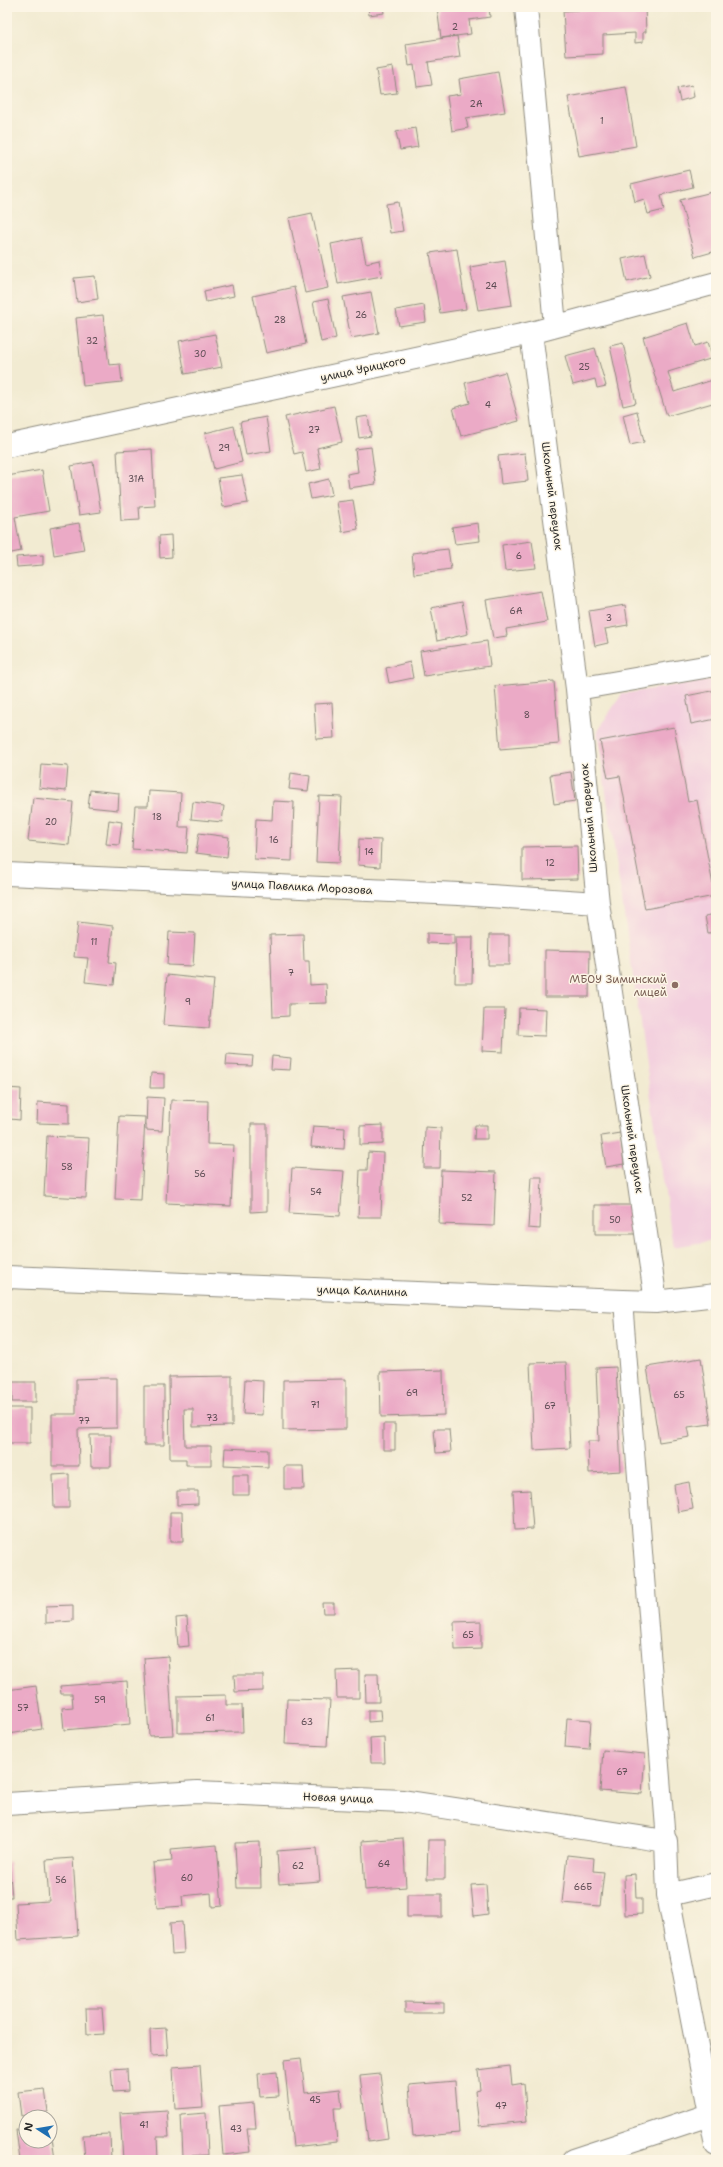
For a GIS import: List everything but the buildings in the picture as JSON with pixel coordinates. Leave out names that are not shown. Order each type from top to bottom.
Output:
[{"type":"street","points":[[526,7],[555,326]]},
{"type":"street","name":"улица Урицкого","points":[[7,446],[531,333],[716,283]]},
{"type":"street","name":"Школьный переулок","points":[[531,333],[577,689],[598,903],[656,1302]]},
{"type":"street","points":[[577,689],[716,665]]},
{"type":"street","name":"улица Павлика Морозова","points":[[7,874],[451,894],[598,903]]},
{"type":"street","name":"улица Калинина","points":[[7,1276],[656,1302],[716,1295]]},
{"type":"street","name":"Новая улица","points":[[7,1804],[197,1792],[402,1801],[666,1841]]},
{"type":"street","points":[[666,1841],[668,1895],[716,2145]]},
{"type":"street","points":[[668,1895],[716,1884]]},
{"type":"street","points":[[573,2160],[710,2115]]},
{"type":"lane","points":[[623,1301],[666,1841]]},
{"type":"shaded area","name":"МБОУ Зиминский лицей","points":[[716,679],[716,1240],[673,1247],[597,731],[622,694]]},
{"type":"shaded area","points":[[716,1918],[716,1957],[708,1920]]},
{"type":"place","name":"МБОУ Зиминский лицей","points":[[675,985]]}]
